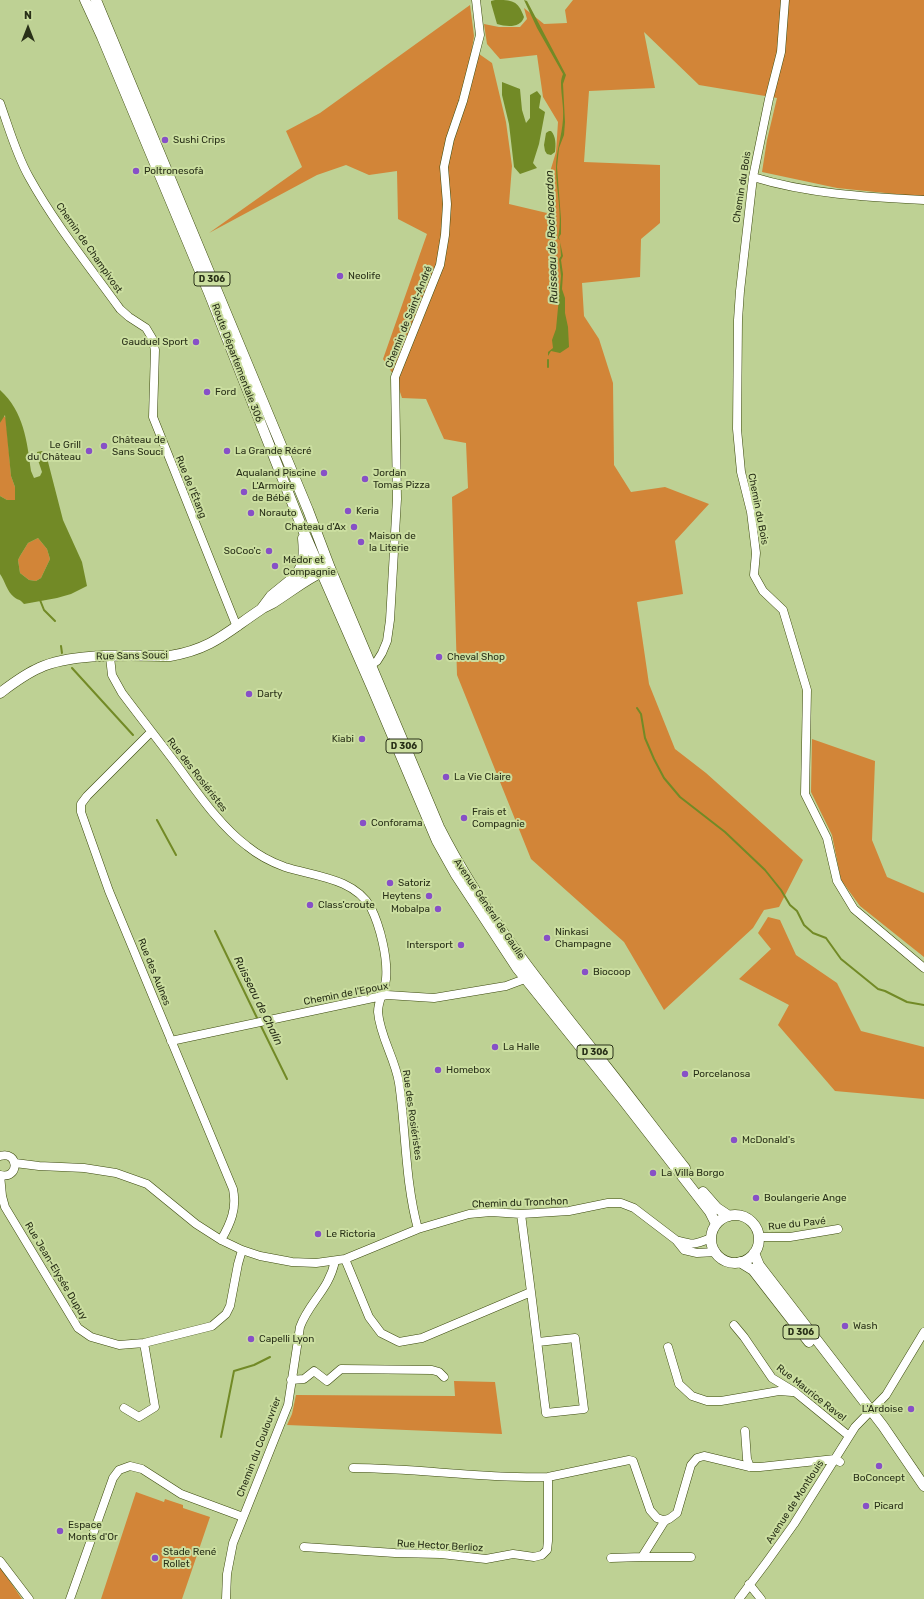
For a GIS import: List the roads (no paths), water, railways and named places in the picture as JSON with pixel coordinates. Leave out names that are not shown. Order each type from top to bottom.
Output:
[{"type":"main road","name":"Route Départementale 306","points":[[85,0],[102,37],[209,293],[303,530],[321,564],[367,667]]},
{"type":"main road","name":"Route Départementale 306","points":[[96,0],[308,510],[321,564]]},
{"type":"main road","points":[[291,580],[300,568],[303,558],[303,530]]},
{"type":"main road","name":"Rue Sans Souci","points":[[261,609],[271,596],[308,566],[321,564]]},
{"type":"main road","name":"Rue Sans Souci","points":[[0,693],[38,668],[53,662],[73,658],[170,656],[186,653],[213,642],[261,609],[274,603],[309,578],[321,564]]},
{"type":"main road","name":"Avenue Général de Gaulle","points":[[367,667],[373,690],[437,841],[456,875],[530,977],[710,1212],[716,1224]]},
{"type":"main road","name":"Avenue Général de Gaulle","points":[[530,977],[556,1004],[711,1202],[716,1208],[729,1216]]},
{"type":"main road","points":[[740,1215],[751,1221],[755,1225],[759,1237],[757,1248],[754,1253],[750,1257],[740,1262],[726,1261],[712,1246],[711,1238],[716,1224],[729,1216],[740,1215]]},
{"type":"main road","name":"D 306","points":[[754,1253],[759,1265],[861,1404]]},
{"type":"main road","name":"D 306","points":[[740,1262],[753,1270],[861,1404]]},
{"type":"main road","points":[[861,1404],[878,1430],[910,1467]]},
{"type":"main road","points":[[868,1413],[883,1426],[924,1486]]},
{"type":"street","name":"Chemin de Saint-André","points":[[367,667],[377,661],[382,653],[387,641],[390,620],[397,499],[395,378],[440,265],[446,235],[447,204],[444,167],[450,139],[463,100],[480,35],[476,0]]},
{"type":"street","name":"Chemin du Bois","points":[[785,0],[780,52],[753,177],[740,291],[737,358],[737,429],[741,472],[751,512],[756,553],[754,575],[763,591],[783,610],[807,690],[805,794],[827,838],[837,881],[854,909],[924,968]]},
{"type":"street","name":"Chemin de Champivost","points":[[0,103],[18,154],[29,177],[67,237],[120,309],[146,328]]},
{"type":"street","points":[[753,177],[773,183],[843,195],[924,200]]},
{"type":"street","name":"Rue de l'Étang","points":[[146,328],[152,338],[155,350],[153,417],[236,627]]},
{"type":"street","name":"Rue des Rosiéristes","points":[[110,657],[112,675],[117,685],[209,808],[246,846],[274,862],[342,884],[355,891],[370,906],[378,926],[384,952],[386,981],[378,1011],[380,1023],[398,1075],[414,1212],[418,1229]]},
{"type":"street","name":"Rue des Aulnes","points":[[151,732],[87,796],[81,804],[81,812],[110,891],[233,1189],[235,1199],[232,1220],[221,1240]]},
{"type":"street","name":"Chemin de l'Epoux","points":[[171,1041],[381,996],[392,995],[434,998],[456,996],[515,983],[530,977]]},
{"type":"street","points":[[1,1154],[11,1157],[14,1166],[10,1174],[2,1175]]},
{"type":"street","name":"Chemin du Tronchon","points":[[14,1166],[84,1168],[116,1173],[147,1184],[196,1224],[221,1240],[242,1250],[272,1259],[292,1262],[316,1263],[345,1259],[418,1229],[469,1214],[491,1212],[521,1214],[569,1211],[608,1203],[621,1204],[634,1208],[676,1240],[684,1250],[696,1253],[716,1252]]},
{"type":"street","name":"Rue Jean-Elysée Dupuy","points":[[2,1175],[2,1196],[5,1207],[78,1328],[91,1337],[119,1345],[144,1343],[212,1326],[220,1320],[230,1306],[242,1250]]},
{"type":"street","points":[[521,1214],[546,1413],[584,1408],[575,1338],[538,1342]]},
{"type":"street","name":"Rue du Pavé","points":[[759,1237],[790,1236],[838,1229]]},
{"type":"street","name":"Chemin du Tronchon","points":[[676,1240],[693,1244],[702,1243],[711,1238]]},
{"type":"street","points":[[345,1259],[369,1317],[381,1333],[400,1342],[422,1338],[531,1292]]},
{"type":"street","name":"Chemin du Coulouvrier","points":[[226,1599],[228,1561],[233,1543],[288,1406],[300,1327],[304,1316],[328,1282],[335,1261]]},
{"type":"street","name":"Rue Maurice Ravel","points":[[734,1325],[772,1378],[795,1392],[849,1436]]},
{"type":"street","name":"Avenue de Montlouis","points":[[739,1599],[794,1524],[837,1460],[849,1436],[868,1413],[886,1395],[924,1332]]},
{"type":"street","points":[[124,1408],[139,1417],[155,1407],[144,1343]]},
{"type":"street","points":[[668,1347],[679,1384],[692,1396],[707,1401],[721,1401],[779,1391],[795,1392]]},
{"type":"street","points":[[291,1380],[304,1379],[314,1371],[327,1381],[341,1369],[432,1370],[439,1372],[444,1377]]},
{"type":"street","points":[[745,1431],[746,1459],[750,1467]]},
{"type":"street","points":[[642,1556],[664,1522],[677,1513],[691,1465],[697,1458],[704,1456],[750,1467],[837,1460]]},
{"type":"street","points":[[353,1468],[393,1468],[507,1477],[548,1477],[629,1460],[633,1461],[650,1510],[657,1518],[663,1520],[669,1519]]},
{"type":"street","points":[[70,1599],[113,1478],[120,1470],[130,1466],[142,1469],[181,1494],[243,1517]]},
{"type":"street","name":"Rue Hector Berlioz","points":[[304,1547],[395,1553],[442,1554],[486,1559],[513,1554],[534,1557],[542,1555],[547,1550],[548,1541],[548,1477]]},
{"type":"street","points":[[611,1558],[642,1556],[691,1557]]},
{"type":"street","points":[[0,1561],[29,1599]]},
{"type":"street","points":[[749,1584],[762,1599]]},
{"type":"waterway","name":"Ruisseau de Rochecardon","points":[[548,360],[548,367]]},
{"type":"waterway","points":[[40,600],[44,610],[55,621]]},
{"type":"waterway","name":"Ruisseau de Chalin","points":[[61,646],[62,653]]},
{"type":"waterway","name":"Ruisseau de Chalin","points":[[72,668],[133,735]]},
{"type":"waterway","name":"Ruisseau de Rochecardon","points":[[637,708],[641,714],[645,738],[654,759],[664,778],[680,797],[725,832],[765,870],[781,890],[790,905],[797,911],[804,925],[813,933],[826,938],[841,959],[878,989],[907,1002],[924,1005]]},
{"type":"waterway","name":"Ruisseau de Chalin","points":[[157,820],[176,855]]},
{"type":"waterway","name":"Ruisseau de Chalin","points":[[215,931],[258,1020]]},
{"type":"waterway","name":"Ruisseau de Chalin","points":[[260,1024],[287,1079]]},
{"type":"waterway","name":"Ruisseau de Chalin","points":[[221,1437],[234,1371],[254,1365],[270,1357]]},
{"type":"place","name":"Sushi Crips","points":[[165,140]]},
{"type":"place","name":"Poltronesofà","points":[[136,171]]},
{"type":"place","name":"Neolife","points":[[340,276]]},
{"type":"place","name":"Gauduel Sport","points":[[196,342]]},
{"type":"place","name":"Ford","points":[[207,392]]},
{"type":"place","name":"Château de Sans Souci","points":[[104,446]]},
{"type":"place","name":"Le Grill du Château","points":[[89,451]]},
{"type":"place","name":"La Grande Récré","points":[[227,451]]},
{"type":"place","name":"Aqualand Piscine","points":[[324,473]]},
{"type":"place","name":"Jordan Tomas Pizza","points":[[365,479]]},
{"type":"place","name":"L'Armoire de Bébé","points":[[244,492]]},
{"type":"place","name":"Keria","points":[[348,511]]},
{"type":"place","name":"Norauto","points":[[251,513]]},
{"type":"place","name":"Chateau d'Ax","points":[[354,527]]},
{"type":"place","name":"Maison de la Literie","points":[[361,542]]},
{"type":"place","name":"SoCoo'c","points":[[269,551]]},
{"type":"place","name":"Médor et Compagnie","points":[[275,566]]},
{"type":"place","name":"Cheval Shop","points":[[439,657]]},
{"type":"place","name":"Darty","points":[[249,694]]},
{"type":"place","name":"Kiabi","points":[[362,739]]},
{"type":"place","name":"La Vie Claire","points":[[446,777]]},
{"type":"place","name":"Frais et Compagnie","points":[[464,818]]},
{"type":"place","name":"Conforama","points":[[363,823]]},
{"type":"place","name":"Satoriz","points":[[390,883]]},
{"type":"place","name":"Heytens","points":[[429,896]]},
{"type":"place","name":"Class'croute","points":[[310,905]]},
{"type":"place","name":"Mobalpa","points":[[438,909]]},
{"type":"place","name":"Ninkasi Champagne","points":[[547,938]]},
{"type":"place","name":"Intersport","points":[[461,945]]},
{"type":"place","name":"Biocoop","points":[[585,972]]},
{"type":"place","name":"La Halle","points":[[495,1047]]},
{"type":"place","name":"Homebox","points":[[438,1070]]},
{"type":"place","name":"Porcelanosa","points":[[685,1074]]},
{"type":"place","name":"McDonald's","points":[[734,1140]]},
{"type":"place","name":"La Villa Borgo","points":[[653,1173]]},
{"type":"place","name":"Boulangerie Ange","points":[[756,1198]]},
{"type":"place","name":"Le Rictoria","points":[[318,1234]]},
{"type":"place","name":"Wash","points":[[845,1326]]},
{"type":"place","name":"Capelli Lyon","points":[[251,1339]]},
{"type":"place","name":"L'Ardoise","points":[[911,1409]]},
{"type":"place","name":"BoConcept","points":[[879,1466]]},
{"type":"place","name":"Picard","points":[[866,1506]]},
{"type":"place","name":"Espace Monts d'Or","points":[[60,1531]]},
{"type":"place","name":"Stade René Rollet","points":[[155,1558]]}]
